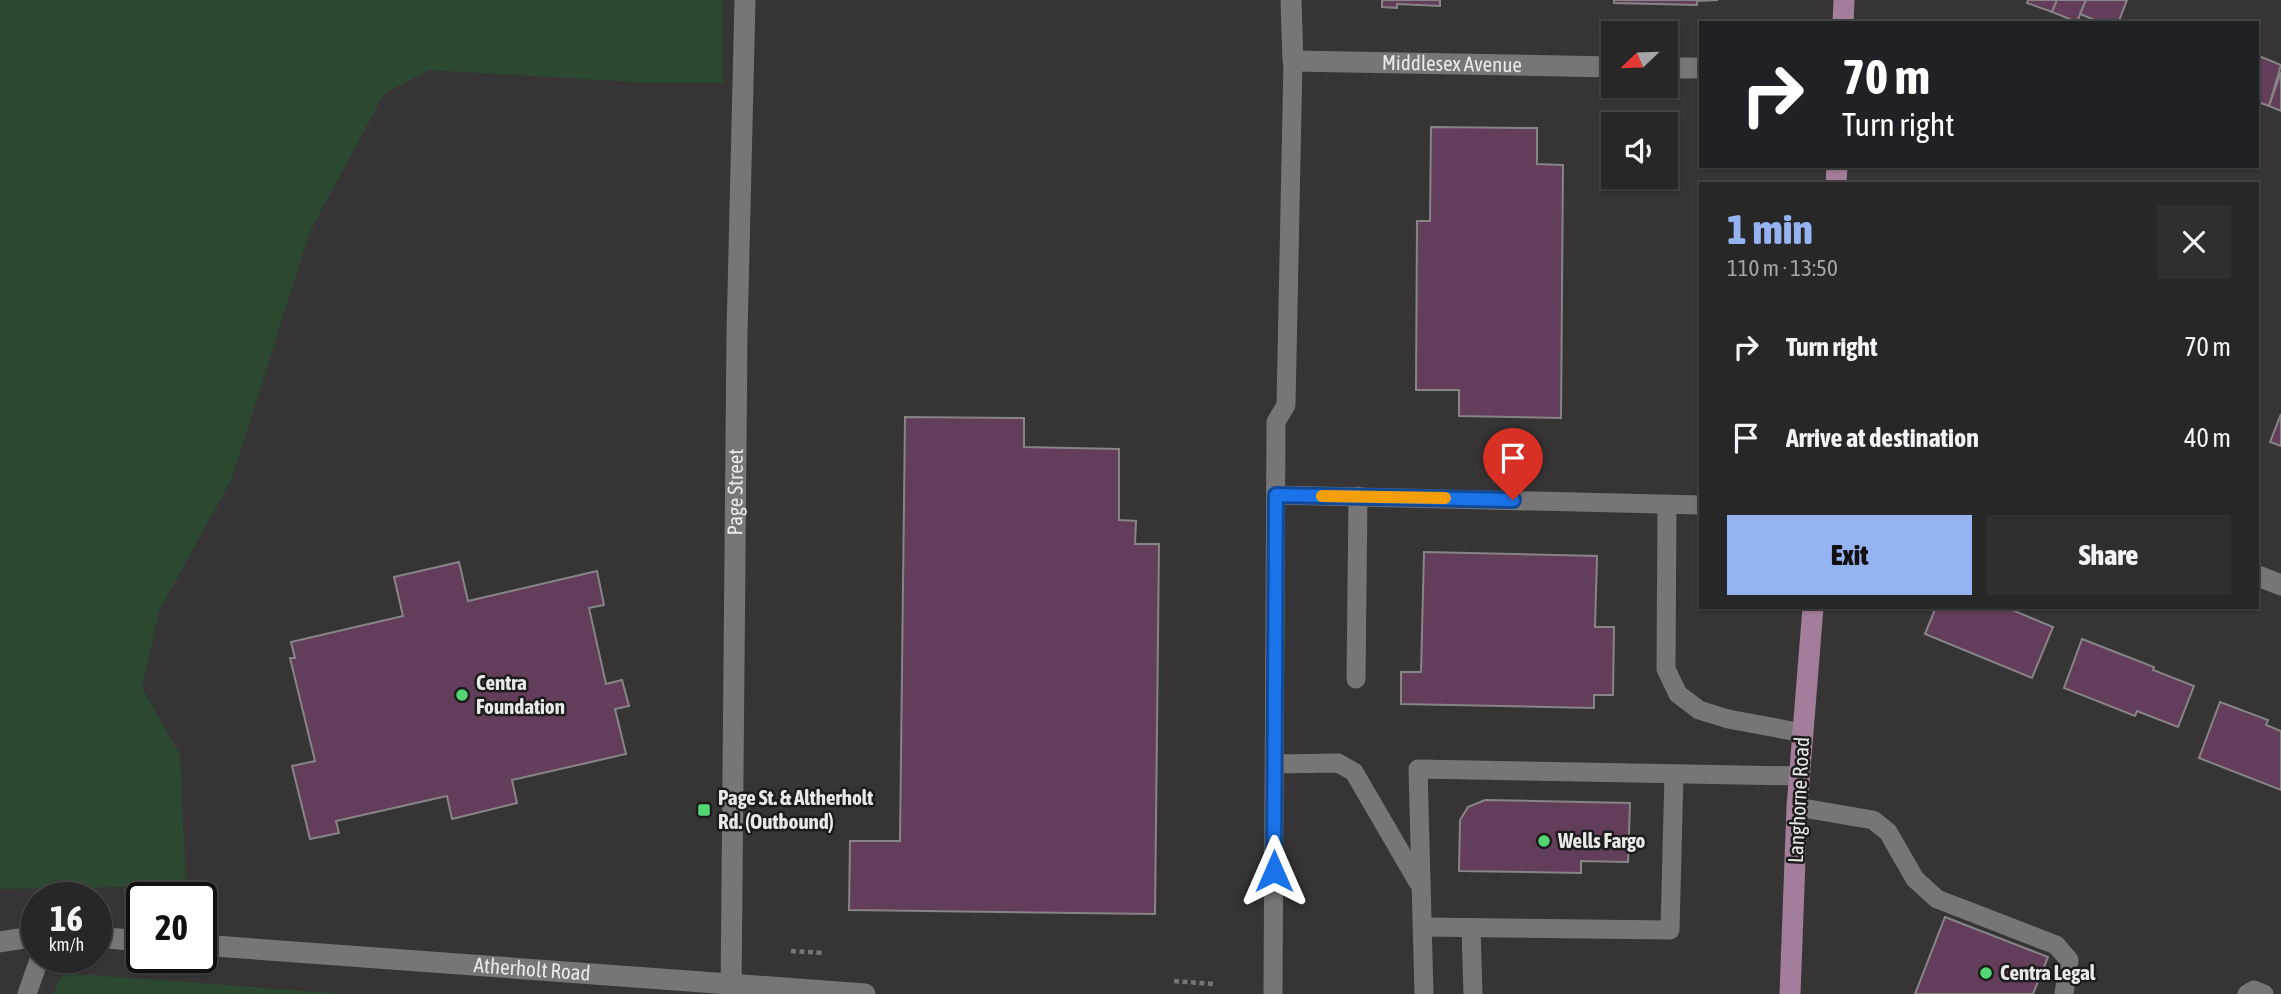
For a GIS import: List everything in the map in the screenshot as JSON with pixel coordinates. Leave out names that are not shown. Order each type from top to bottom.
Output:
[{"type":"main road","points":[[1843,21],[1844,0]]},
{"type":"main road","name":"Langhorne Road","points":[[1790,994],[1797,807],[1812,609]]},
{"type":"street","name":"Page Street","points":[[732,989],[737,334],[745,0]]},
{"type":"street","points":[[1291,0],[1293,61]]},
{"type":"street","name":"Middlesex Avenue","points":[[1293,61],[1601,67]]},
{"type":"street","points":[[1678,68],[1699,68]]},
{"type":"street","points":[[2259,576],[2281,585]]},
{"type":"street","points":[[0,942],[21,939]]},
{"type":"street","name":"Atherholt Road","points":[[217,946],[732,989],[865,994]]},
{"type":"lane","points":[[1273,994],[1276,422],[1286,405],[1293,61]]},
{"type":"lane","points":[[1276,495],[1699,505]]},
{"type":"lane","points":[[1356,679],[1358,496]]},
{"type":"lane","points":[[1667,504],[1665,669],[1678,694],[1699,710],[1728,719],[1803,733]]},
{"type":"lane","points":[[1275,764],[1338,763],[1354,772],[1421,886]]},
{"type":"lane","points":[[1424,994],[1418,769],[1799,776]]},
{"type":"lane","points":[[1422,927],[1670,930],[1674,774]]},
{"type":"lane","points":[[1797,807],[1873,820],[1888,832],[1915,879],[1937,899],[2056,945],[2069,960],[2064,994]]},
{"type":"lane","points":[[1471,928],[1473,994]]},
{"type":"lane","points":[[27,994],[34,973]]},
{"type":"lane","points":[[2247,994],[2254,990],[2264,994]]},
{"type":"path","points":[[791,951],[825,953]]},
{"type":"path","points":[[1174,981],[1213,984]]},
{"type":"green space","points":[[0,0],[723,0],[723,83],[652,83],[429,70],[384,94],[310,231],[232,478],[159,611],[142,688],[180,755],[186,882],[126,882],[126,887],[112,887],[112,882],[21,882],[21,889],[0,889]]},
{"type":"green space","points":[[62,976],[345,994],[53,994]]},
{"type":"building","points":[[1382,0],[1440,0],[1440,6],[1397,4],[1397,8],[1382,7]]},
{"type":"building","points":[[1614,0],[1718,0],[1697,1],[1697,5],[1614,3]]},
{"type":"building","points":[[2028,0],[2057,0],[2052,12],[2027,3]]},
{"type":"building","points":[[2057,0],[2086,0],[2077,21],[2052,12]]},
{"type":"building","points":[[2086,0],[2127,0],[2119,21],[2097,21],[2080,14]]},
{"type":"building","points":[[2259,56],[2281,65],[2269,106],[2259,102]]},
{"type":"building","points":[[2281,72],[2281,111],[2269,106]]},
{"type":"building","points":[[1431,127],[1537,128],[1537,164],[1563,165],[1561,418],[1459,416],[1459,390],[1416,390],[1417,221],[1430,221]]},
{"type":"building","points":[[2281,414],[2281,446],[2270,442]]},
{"type":"building","points":[[905,417],[1024,418],[1024,447],[1119,449],[1119,520],[1136,521],[1135,544],[1159,544],[1155,914],[849,910],[850,841],[900,841]]},
{"type":"building","points":[[1424,552],[1597,556],[1595,627],[1614,627],[1613,695],[1594,695],[1594,708],[1401,704],[1401,672],[1421,672]]},
{"type":"building","name":"Centra Foundation","points":[[459,562],[468,601],[597,571],[604,605],[589,608],[606,684],[622,680],[629,706],[615,709],[626,754],[512,780],[517,803],[452,819],[447,796],[336,821],[339,833],[310,839],[292,766],[315,761],[290,658],[295,658],[291,642],[403,616],[394,577]]},
{"type":"building","points":[[1935,609],[2010,609],[2053,627],[2032,678],[1925,634]]},
{"type":"building","points":[[2082,639],[2194,686],[2178,727],[2137,711],[2135,716],[2064,688]]},
{"type":"building","points":[[2220,702],[2268,720],[2266,725],[2281,731],[2281,790],[2199,758]]},
{"type":"building","name":"Wells Fargo","points":[[1485,800],[1630,803],[1628,862],[1581,861],[1581,873],[1459,871],[1460,820],[1468,807]]},
{"type":"building","points":[[1945,917],[2048,957],[2033,994],[1915,994]]},
{"type":"slow traffic","points":[[1322,496],[1445,498]]},
{"type":"place","name":"Centra Foundation","points":[[462,695]]},
{"type":"place","name":"Page St. & Altherholt Rd. (Outbound)","points":[[704,810]]},
{"type":"place","name":"Wells Fargo","points":[[1544,841]]},
{"type":"place","name":"Centra Legal","points":[[1986,973]]},
{"type":"route","points":[[1274,871],[1276,495],[1513,500]]}]
